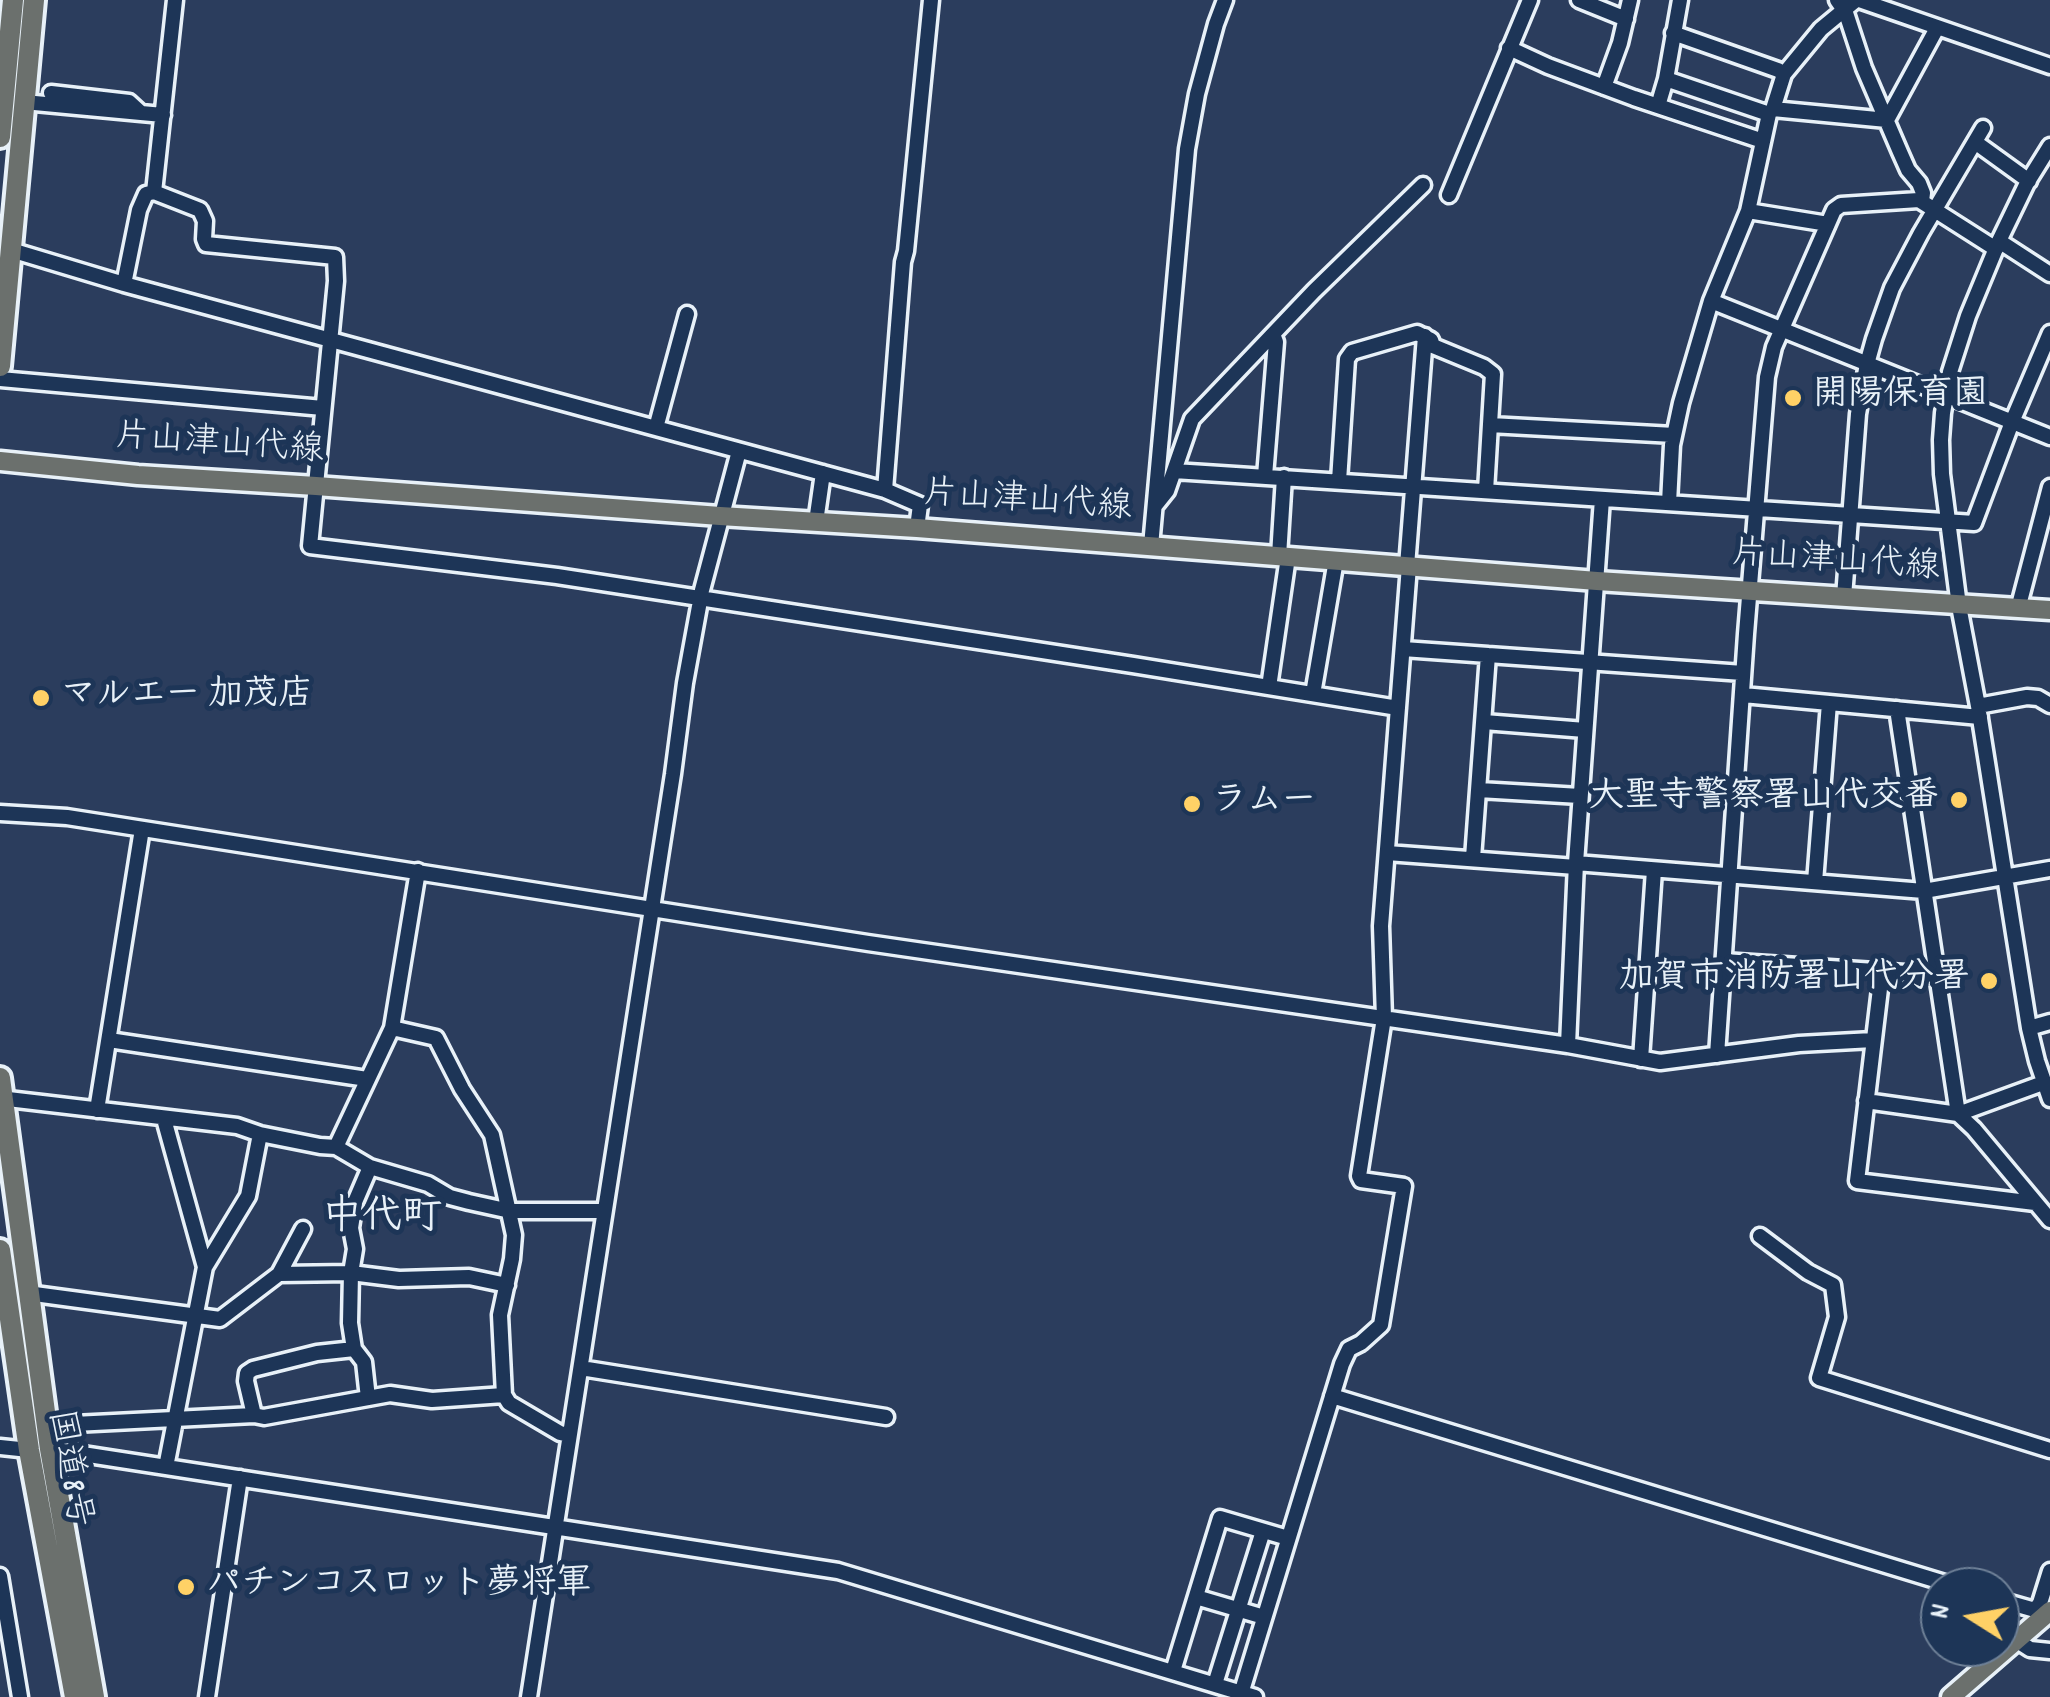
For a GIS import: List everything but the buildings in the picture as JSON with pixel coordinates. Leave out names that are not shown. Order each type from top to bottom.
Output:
[{"type":"highway","points":[[0,137],[13,0]]},
{"type":"highway","points":[[0,366],[34,0]]},
{"type":"highway","name":"国道8号","points":[[1,1093],[27,1294],[39,1450],[75,1697]]},
{"type":"highway","name":"国道8号","points":[[0,1250],[94,1697]]},
{"type":"main road","name":"片山津山代線","points":[[0,461],[138,475],[2050,610]]},
{"type":"main road","points":[[2020,1636],[2042,1613]]},
{"type":"main road","points":[[1951,1697],[1985,1667]]},
{"type":"street","points":[[154,192],[175,0]]},
{"type":"street","points":[[885,490],[930,0]]},
{"type":"street","points":[[1151,546],[1186,149],[1196,94],[1225,0]]},
{"type":"street","points":[[1449,195],[1530,0]]},
{"type":"street","points":[[1580,0],[1626,19]]},
{"type":"street","points":[[1604,86],[1630,0]]},
{"type":"street","points":[[1658,106],[1680,0]]},
{"type":"street","points":[[1849,2],[2050,66]]},
{"type":"street","points":[[1669,504],[1674,435],[1711,301],[1748,212],[1770,112],[1784,74],[1849,2]]},
{"type":"street","points":[[1849,2],[1864,68],[1908,170],[1920,184],[1928,205]]},
{"type":"street","points":[[1886,120],[1937,28]]},
{"type":"street","points":[[1674,33],[1784,74]]},
{"type":"street","points":[[1509,48],[1658,106],[1763,140]]},
{"type":"street","points":[[1666,79],[1770,112],[1886,120]]},
{"type":"street","points":[[51,93],[129,102],[142,113]]},
{"type":"street","points":[[24,102],[164,115]]},
{"type":"street","points":[[1844,597],[1858,414],[1866,364],[1892,288],[1928,205],[1983,128]]},
{"type":"street","points":[[1974,142],[2029,181]]},
{"type":"street","points":[[2050,146],[1998,245],[1955,351],[1942,426],[1942,474],[1959,606],[2029,1028],[2050,1100]]},
{"type":"street","points":[[1154,507],[1167,491],[1192,419],[1314,291],[1423,186]]},
{"type":"street","points":[[124,284],[139,210],[146,194],[154,192],[200,210],[205,221],[206,244],[336,257],[310,546],[557,576],[1398,708]]},
{"type":"street","points":[[1716,1056],[1768,377],[1780,330],[1834,210],[1841,205],[1928,205],[2050,274]]},
{"type":"street","points":[[1748,212],[1828,224]]},
{"type":"street","points":[[11,250],[885,490],[920,505],[917,528]]},
{"type":"street","points":[[1711,301],[2050,437]]},
{"type":"street","points":[[656,428],[687,314]]},
{"type":"street","points":[[1339,481],[1348,359],[1352,352],[1416,333],[1431,340],[1433,346],[1493,374],[1486,491]]},
{"type":"street","points":[[1174,470],[1974,523],[2050,333]]},
{"type":"street","points":[[1265,476],[1276,342],[1273,334]]},
{"type":"street","points":[[1246,1695],[1264,1616],[1349,1349],[1382,1325],[1404,1186],[1361,1180],[1359,1176],[1384,1018],[1380,926],[1425,336]]},
{"type":"street","points":[[0,379],[322,408]]},
{"type":"street","points":[[1490,425],[1674,435]]},
{"type":"street","points":[[1159,437],[1183,442]]},
{"type":"street","points":[[529,1697],[685,683],[700,599],[739,450]]},
{"type":"street","points":[[816,522],[823,473]]},
{"type":"street","points":[[1269,687],[1284,556],[1284,477]]},
{"type":"street","points":[[2018,609],[2050,488]]},
{"type":"street","points":[[1568,1045],[1580,796],[1602,499]]},
{"type":"street","points":[[1313,694],[1336,560]]},
{"type":"street","points":[[1404,649],[1744,673]]},
{"type":"street","points":[[1473,858],[1488,655]]},
{"type":"street","points":[[1742,694],[1938,714],[1979,711],[2026,698],[2038,698],[2050,705]]},
{"type":"street","points":[[1815,882],[1829,704]]},
{"type":"street","points":[[1897,709],[1958,1114],[2050,1220]]},
{"type":"street","points":[[1484,722],[1585,730]]},
{"type":"street","points":[[1479,790],[1580,796]]},
{"type":"street","points":[[0,813],[43,814],[1660,1062],[1799,1044],[1873,1040]]},
{"type":"street","points":[[97,1110],[142,829]]},
{"type":"street","points":[[1388,853],[1924,891],[2050,869]]},
{"type":"street","points":[[1640,1059],[1654,870]]},
{"type":"street","points":[[336,1146],[392,1028],[418,871]]},
{"type":"street","points":[[1723,961],[1936,975]]},
{"type":"street","points":[[1882,972],[1857,1182],[2034,1203]]},
{"type":"street","points":[[2029,1028],[2050,1022]]},
{"type":"street","points":[[392,1028],[436,1038],[492,1136],[514,1246],[500,1315],[504,1395],[509,1403],[569,1436]]},
{"type":"street","points":[[109,1040],[366,1079]]},
{"type":"street","points":[[1866,1100],[1958,1114],[2043,1083]]},
{"type":"street","points":[[1,1093],[97,1110],[236,1126],[320,1146],[336,1146],[370,1168],[428,1184],[450,1197],[510,1211],[604,1211]]},
{"type":"street","points":[[164,1119],[206,1266]]},
{"type":"street","points":[[166,1466],[206,1266],[248,1196],[260,1134]]},
{"type":"street","points":[[368,1398],[364,1362],[354,1349],[350,1323],[351,1273],[356,1249],[351,1228],[356,1202],[370,1168]]},
{"type":"street","points":[[27,1294],[220,1319],[279,1274],[303,1229]]},
{"type":"street","points":[[1760,1236],[1808,1272],[1833,1285],[1838,1317],[1819,1378],[2050,1450]]},
{"type":"street","points":[[279,1274],[351,1273],[399,1279],[469,1277],[507,1285]]},
{"type":"street","points":[[254,1414],[246,1381],[253,1368],[354,1349]]},
{"type":"street","points":[[581,1368],[886,1418]]},
{"type":"street","points":[[74,1424],[254,1414],[264,1417],[390,1394],[432,1400],[504,1395]]},
{"type":"street","points":[[1332,1396],[1920,1575]]},
{"type":"street","points":[[0,1446],[39,1450]]},
{"type":"street","name":"国道8号","points":[[39,1450],[166,1466],[838,1571],[1246,1695]]},
{"type":"street","points":[[207,1697],[240,1478]]},
{"type":"street","points":[[1173,1671],[1220,1518],[1288,1538]]},
{"type":"street","points":[[1215,1684],[1264,1531]]},
{"type":"street","points":[[2042,1613],[2040,1603],[2050,1571]]},
{"type":"street","points":[[0,1576],[20,1697]]},
{"type":"street","points":[[1196,1597],[1264,1616]]},
{"type":"street","points":[[2020,1643],[2030,1649],[2050,1651]]},
{"type":"place","name":"開陽保育園","points":[[1793,398]]},
{"type":"place","name":"マルエー 加茂店","points":[[41,698]]},
{"type":"place","name":"大聖寺警察署山代交番","points":[[1959,800]]},
{"type":"place","name":"ラムー","points":[[1192,804]]},
{"type":"place","name":"加賀市消防署山代分署","points":[[1989,981]]},
{"type":"place","name":"パチンコスロット夢将軍","points":[[186,1587]]},
{"type":"district","name":"中代町","points":[[382,1222]]}]
